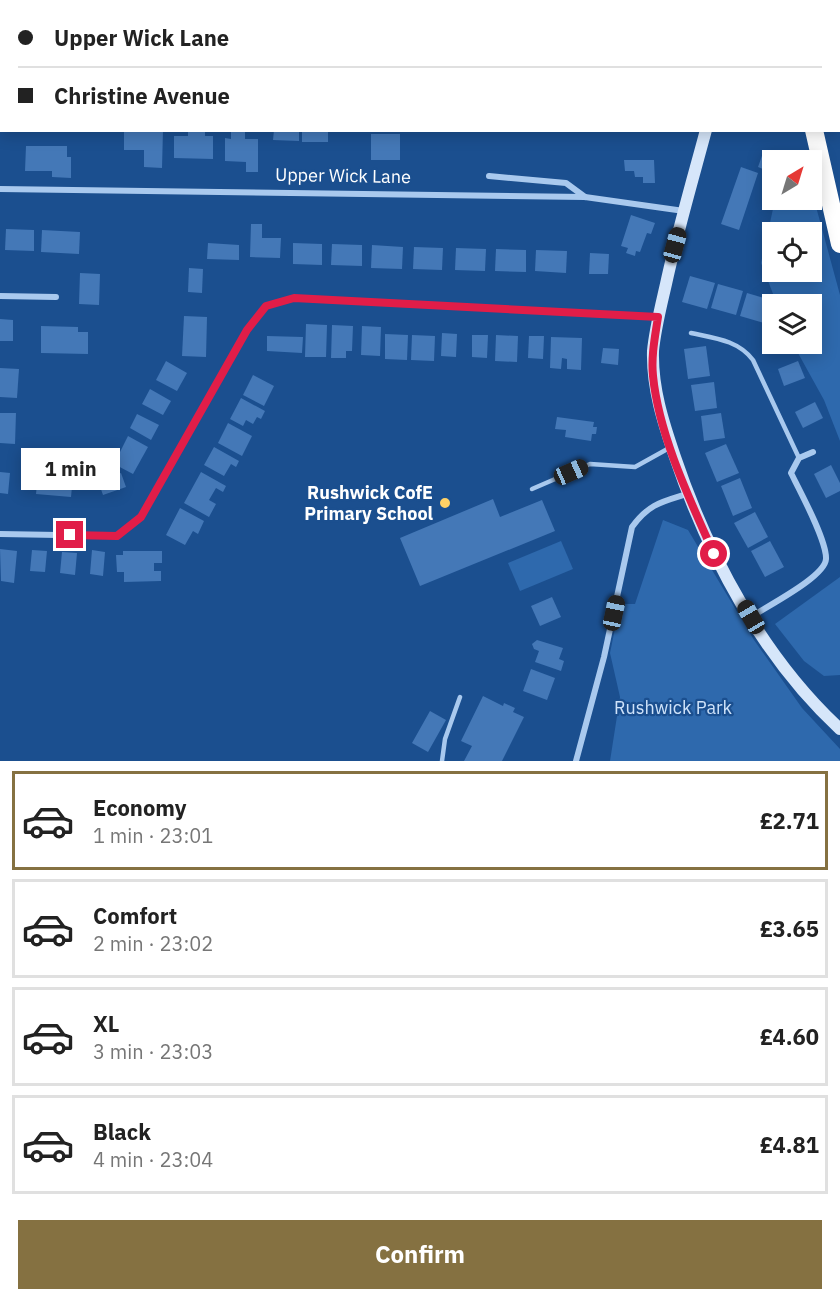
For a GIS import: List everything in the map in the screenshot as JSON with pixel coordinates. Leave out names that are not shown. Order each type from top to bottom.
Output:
[{"type":"highway","points":[[814,132],[840,244]]},
{"type":"street","points":[[705,132],[658,317],[653,349],[653,375],[659,408],[687,494],[714,554],[779,663],[820,711],[840,729]]},
{"type":"street","points":[[489,176],[567,183],[585,197]]},
{"type":"street","name":"Upper Wick Lane","points":[[0,189],[585,197],[684,211]]},
{"type":"street","points":[[0,296],[56,297]]},
{"type":"street","points":[[0,534],[117,536],[141,517],[247,330],[266,306],[294,298],[658,317]]},
{"type":"street","points":[[751,617],[818,574],[826,560],[824,546],[791,473],[799,458],[813,452]]},
{"type":"street","points":[[576,761],[604,657],[632,527],[642,514],[656,503],[687,494]]},
{"type":"lane","points":[[691,333],[728,341],[747,351],[799,458]]},
{"type":"lane","points":[[532,489],[591,464],[635,467],[671,447]]},
{"type":"lane","points":[[442,761],[445,739],[460,697]]},
{"type":"green space","points":[[773,210],[817,210],[820,222],[770,222]]},
{"type":"green space","points":[[822,229],[840,295],[840,441],[824,400],[799,354],[822,354],[822,294],[773,294],[768,282],[822,282]]},
{"type":"green space","name":"Rushwick Park","points":[[663,520],[688,530],[754,640],[802,708],[840,749],[840,761],[610,761],[620,697],[610,653],[620,604],[635,604]]},
{"type":"green space","points":[[561,541],[573,569],[520,591],[508,563]]},
{"type":"green space","points":[[840,577],[840,675],[824,676],[804,661],[775,624]]},
{"type":"building","points":[[124,132],[163,132],[162,168],[144,167],[144,150],[124,150]]},
{"type":"building","points":[[188,132],[205,132],[205,136],[213,136],[213,159],[174,158],[174,136],[188,136]]},
{"type":"building","points":[[231,132],[245,132],[245,139],[258,139],[258,172],[246,172],[246,162],[225,161],[225,138],[231,139]]},
{"type":"building","points":[[274,132],[299,132],[299,141],[273,140]]},
{"type":"building","points":[[302,132],[328,132],[328,142],[302,142]]},
{"type":"building","points":[[371,134],[400,134],[400,160],[371,160]]},
{"type":"building","points":[[26,146],[67,146],[67,157],[71,157],[71,178],[52,177],[52,171],[25,171]]},
{"type":"building","points":[[762,156],[762,169],[758,167]]},
{"type":"building","points":[[624,160],[654,160],[655,183],[643,183],[643,177],[635,177],[634,171],[625,171]]},
{"type":"building","points":[[741,167],[758,173],[739,230],[721,224]]},
{"type":"building","points":[[631,215],[655,223],[651,234],[647,233],[640,252],[636,251],[635,256],[626,253],[628,248],[621,246]]},
{"type":"building","points":[[251,224],[262,224],[262,238],[281,238],[280,258],[250,257]]},
{"type":"building","points":[[6,229],[34,230],[34,251],[5,250]]},
{"type":"building","points":[[42,230],[80,232],[79,254],[41,252]]},
{"type":"building","points":[[208,243],[239,245],[239,260],[207,259]]},
{"type":"building","points":[[293,243],[322,244],[322,265],[293,264]]},
{"type":"building","points":[[332,244],[362,245],[362,266],[331,265]]},
{"type":"building","points":[[372,245],[403,247],[402,269],[371,268]]},
{"type":"building","points":[[414,247],[443,248],[442,270],[413,269]]},
{"type":"building","points":[[456,248],[486,249],[485,271],[455,270]]},
{"type":"building","points":[[496,249],[526,250],[526,272],[495,271]]},
{"type":"building","points":[[536,250],[567,251],[566,273],[535,271]]},
{"type":"building","points":[[590,253],[609,254],[608,274],[589,274]]},
{"type":"building","points":[[189,268],[203,269],[202,293],[188,292]]},
{"type":"building","points":[[80,273],[100,274],[99,305],[79,304]]},
{"type":"building","points":[[690,276],[715,283],[707,309],[682,302]]},
{"type":"building","points":[[718,284],[743,291],[736,315],[711,308]]},
{"type":"building","points":[[747,293],[762,297],[762,323],[740,316]]},
{"type":"building","points":[[184,316],[207,317],[206,357],[182,356]]},
{"type":"building","points":[[0,319],[13,320],[13,341],[0,341]]},
{"type":"building","points":[[306,324],[327,325],[326,357],[305,357]]},
{"type":"building","points":[[332,325],[353,326],[352,351],[346,351],[346,358],[331,358]]},
{"type":"building","points":[[41,326],[78,327],[78,332],[88,332],[88,354],[41,353]]},
{"type":"building","points":[[362,326],[381,327],[380,356],[361,355]]},
{"type":"building","points":[[442,333],[457,334],[456,357],[441,356]]},
{"type":"building","points":[[385,334],[408,335],[407,360],[385,359]]},
{"type":"building","points":[[412,335],[435,336],[434,361],[411,360]]},
{"type":"building","points":[[472,335],[488,335],[487,358],[472,357]]},
{"type":"building","points":[[496,335],[518,336],[517,362],[495,361]]},
{"type":"building","points":[[267,336],[303,337],[302,353],[267,351]]},
{"type":"building","points":[[529,336],[544,336],[543,359],[528,358]]},
{"type":"building","points":[[551,337],[582,338],[581,370],[567,369],[567,359],[562,358],[561,369],[550,368]]},
{"type":"building","points":[[706,346],[710,376],[688,379],[684,349]]},
{"type":"building","points":[[603,348],[619,349],[618,365],[601,363]]},
{"type":"building","points":[[166,361],[187,373],[177,391],[156,380]]},
{"type":"building","points":[[798,361],[805,378],[784,386],[778,369]]},
{"type":"building","points":[[0,368],[19,369],[17,398],[0,397]]},
{"type":"building","points":[[253,375],[274,386],[264,406],[243,395]]},
{"type":"building","points":[[714,382],[717,408],[695,411],[691,385]]},
{"type":"building","points":[[150,389],[171,401],[163,415],[142,404]]},
{"type":"building","points":[[241,398],[265,411],[261,419],[257,417],[253,424],[246,420],[243,426],[230,419]]},
{"type":"building","points":[[815,402],[823,418],[803,428],[795,412]]},
{"type":"building","points":[[0,413],[16,413],[15,444],[0,443]]},
{"type":"building","points":[[721,413],[725,438],[704,441],[701,416]]},
{"type":"building","points":[[137,414],[159,425],[151,440],[130,428]]},
{"type":"building","points":[[557,417],[594,422],[593,427],[597,427],[596,434],[592,434],[591,441],[565,437],[566,430],[555,429]]},
{"type":"building","points":[[228,423],[252,436],[242,456],[218,443]]},
{"type":"building","points":[[128,436],[148,447],[133,474],[114,464]]},
{"type":"building","points":[[726,444],[739,473],[717,482],[705,453]]},
{"type":"building","points":[[214,447],[239,461],[236,467],[231,464],[224,476],[204,465]]},
{"type":"building","points":[[831,465],[840,483],[840,491],[826,498],[814,474]]},
{"type":"building","points":[[111,470],[113,476],[121,473],[126,487],[103,495],[96,475]]},
{"type":"building","points":[[0,472],[10,473],[8,494],[0,493]]},
{"type":"building","points":[[201,472],[226,486],[223,492],[216,488],[209,500],[216,504],[209,517],[184,503]]},
{"type":"building","points":[[38,473],[73,476],[71,497],[36,494]]},
{"type":"building","points":[[740,478],[752,508],[733,516],[721,486]]},
{"type":"building","points":[[493,499],[500,517],[542,500],[555,531],[420,586],[400,538]]},
{"type":"building","points":[[180,508],[204,521],[198,534],[193,531],[185,545],[166,535]]},
{"type":"building","points":[[755,512],[768,537],[748,548],[734,523]]},
{"type":"building","points":[[770,541],[784,567],[765,577],[751,551]]},
{"type":"building","points":[[0,549],[17,551],[14,583],[1,581]]},
{"type":"building","points":[[32,550],[47,551],[45,572],[30,571]]},
{"type":"building","points":[[92,550],[105,552],[103,576],[90,574]]},
{"type":"building","points":[[123,551],[162,551],[162,563],[154,563],[154,571],[161,571],[161,581],[124,582],[124,572],[117,572],[116,555],[123,555]]},
{"type":"building","points":[[62,552],[77,553],[75,575],[60,573]]},
{"type":"building","points":[[552,597],[561,617],[540,626],[531,606]]},
{"type":"building","points":[[537,640],[563,648],[559,659],[564,661],[561,671],[535,662],[539,651],[534,649],[532,644]]},
{"type":"building","points":[[531,669],[555,678],[547,700],[523,691]]},
{"type":"building","points":[[483,696],[503,706],[504,703],[515,708],[513,712],[524,717],[502,761],[464,761],[472,746],[461,741]]},
{"type":"building","points":[[430,711],[446,720],[428,752],[412,743]]},
{"type":"place","name":"Rushwick CofE Primary School","points":[[445,503]]},
{"type":"route","points":[[70,535],[117,536],[141,517],[247,330],[266,306],[294,298],[658,317],[653,349],[653,375],[659,408],[687,494],[714,554]]}]
